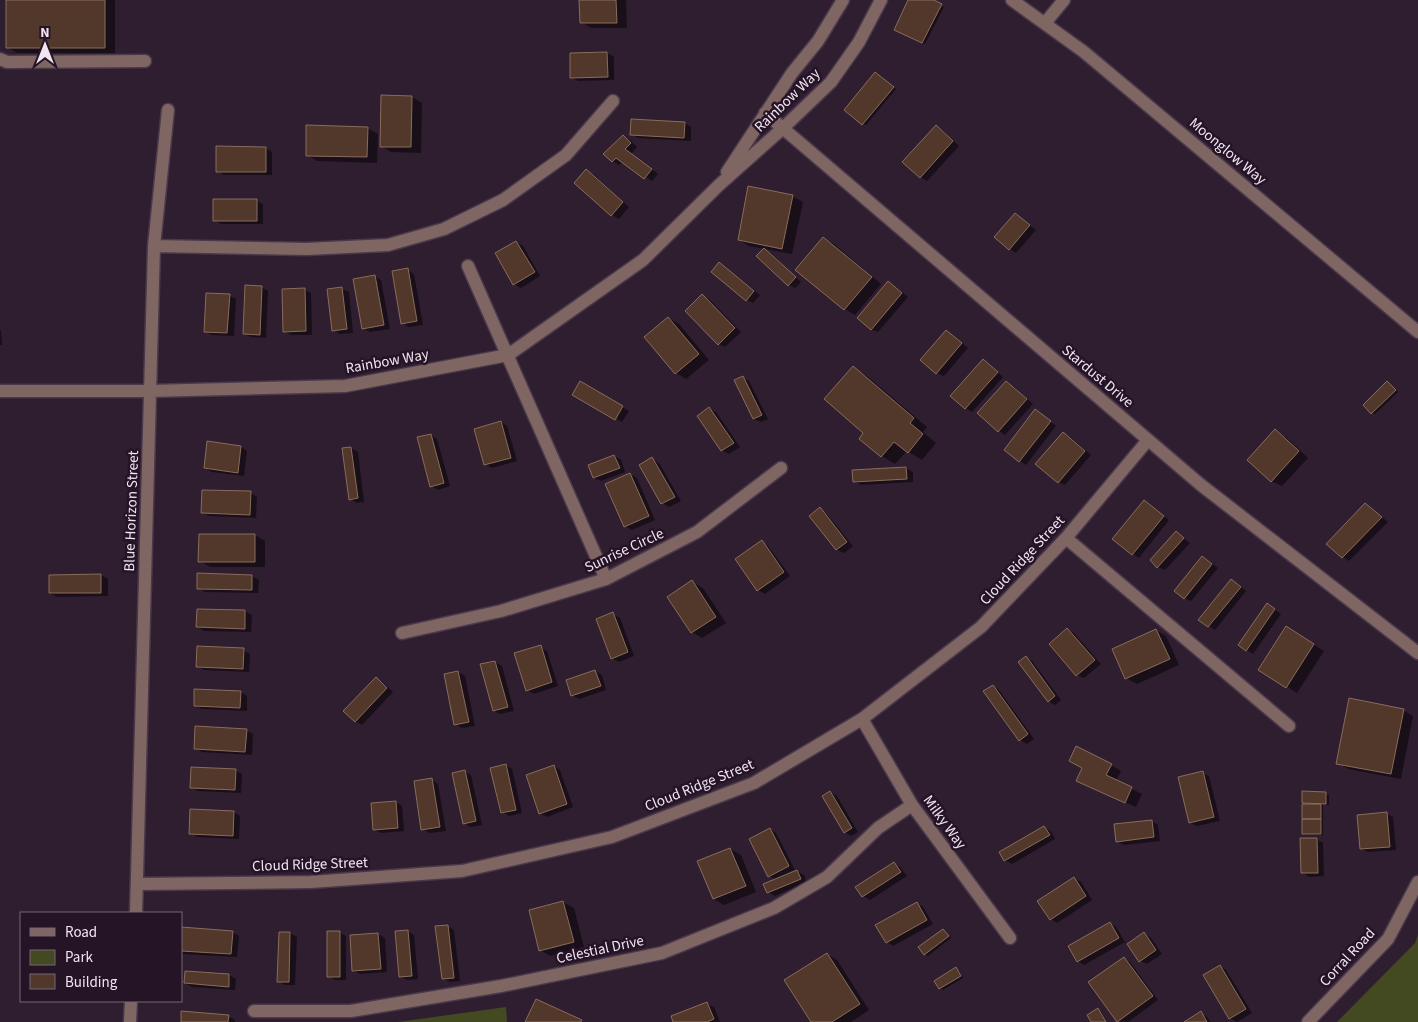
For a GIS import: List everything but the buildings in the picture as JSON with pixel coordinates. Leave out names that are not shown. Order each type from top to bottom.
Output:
[{"type":"street","name":"Rainbow Way","points":[[718,186],[792,73],[818,41],[843,0]]},
{"type":"street","name":"Rainbow Way","points":[[0,391],[150,391],[345,386],[508,355],[644,260],[718,186],[782,129],[831,82],[859,42],[881,0]]},
{"type":"street","name":"Moonglow Way","points":[[1012,0],[1084,52],[1418,332]]},
{"type":"street","points":[[1045,24],[1064,0]]},
{"type":"street","points":[[0,59],[6,62],[145,61]]},
{"type":"street","points":[[154,246],[307,248],[388,245],[444,229],[503,200],[566,154],[613,101]]},
{"type":"street","name":"Blue Horizon Street","points":[[136,912],[154,246],[168,110]]},
{"type":"street","name":"Stardust Drive","points":[[765,113],[1201,485],[1418,653]]},
{"type":"street","points":[[468,266],[606,579]]},
{"type":"street","name":"Cloud Ridge Street","points":[[137,884],[311,882],[462,872],[612,837],[754,783],[862,719],[980,627],[1066,538],[1148,440]]},
{"type":"street","name":"Sunrise Circle","points":[[402,633],[502,611],[606,579],[697,532],[781,468]]},
{"type":"street","points":[[1066,538],[1289,726]]},
{"type":"street","name":"Milky Way","points":[[862,719],[912,805],[1010,938]]},
{"type":"street","name":"Celestial Drive","points":[[254,1011],[351,1011],[502,986],[662,953],[774,908],[827,878],[878,828],[912,805]]},
{"type":"street","name":"Corral Road","points":[[1308,1022],[1388,939],[1418,882]]},
{"type":"street","points":[[130,1022],[131,1002]]},
{"type":"green space","points":[[1418,935],[1418,1022],[1337,1022],[1415,943]]},
{"type":"green space","points":[[506,1007],[507,1022],[398,1022]]}]
